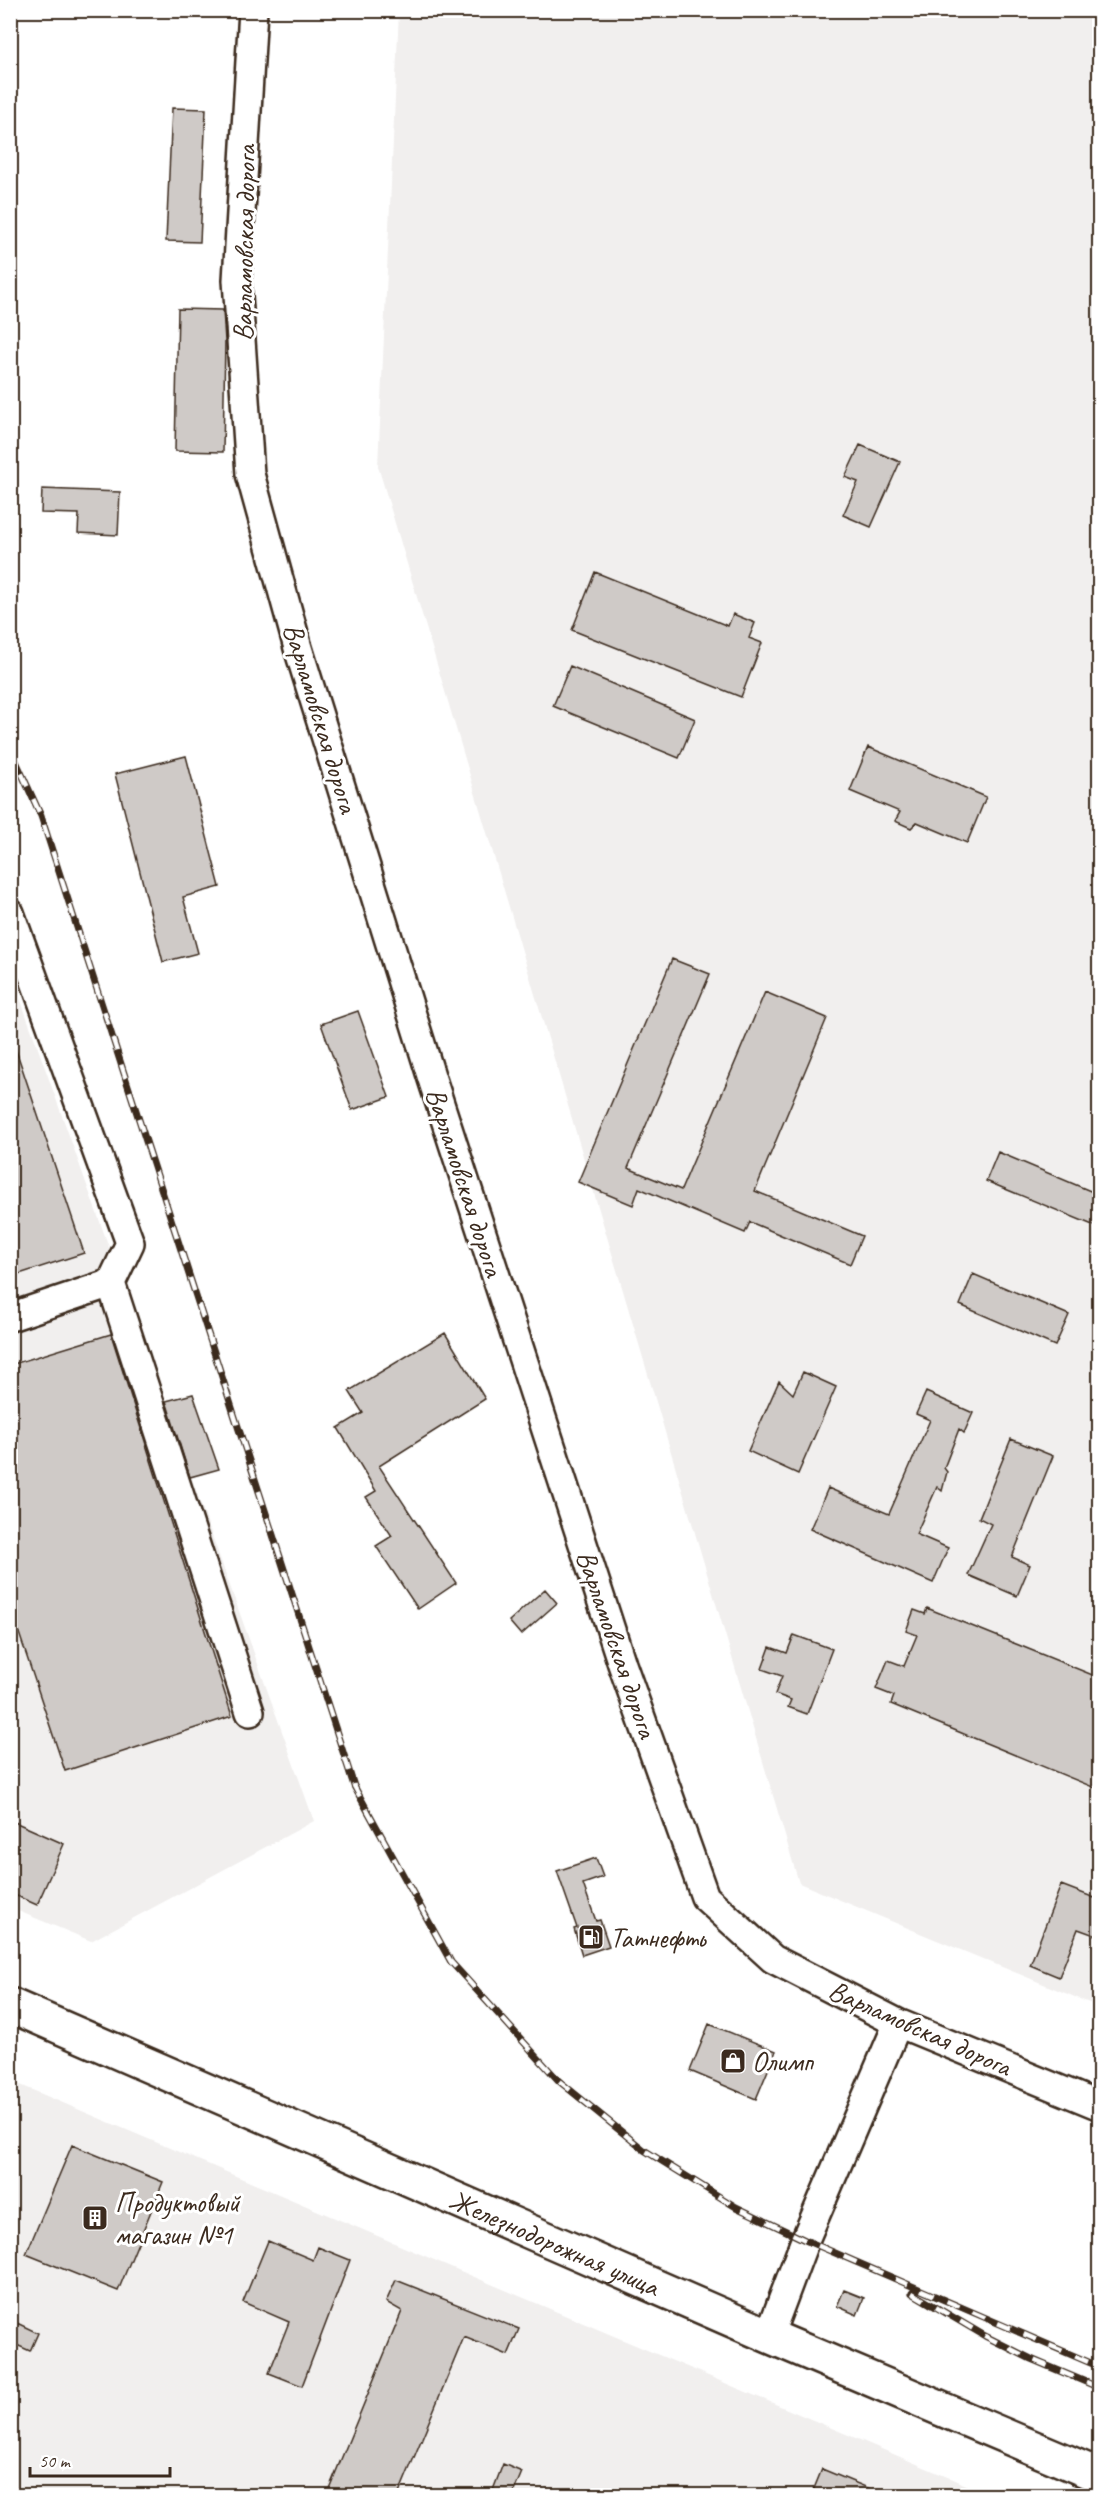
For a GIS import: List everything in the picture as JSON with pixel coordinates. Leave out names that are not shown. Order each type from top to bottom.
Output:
[{"type":"main road","name":"Железнодорожная улица","points":[[10,2005],[768,2336],[1100,2476]]},
{"type":"street","name":"Варламовская дорога","points":[[253,10],[237,280],[250,474],[298,648],[439,1102],[621,1664],[705,1897],[773,1959],[898,2023],[1100,2106]]},
{"type":"street","points":[[10,913],[130,1243],[111,1283],[250,1712]]},
{"type":"street","points":[[10,1317],[111,1283]]},
{"type":"street","points":[[768,2336],[805,2240],[898,2023]]},
{"type":"shaded area","points":[[399,11],[1099,11],[1099,2007],[799,1883],[378,466]]},
{"type":"shaded area","points":[[10,970],[314,1821],[91,1941],[11,1908]]},
{"type":"shaded area","points":[[11,2081],[990,2495],[11,2495]]},
{"type":"building","points":[[172,108],[206,109],[200,242],[166,241]]},
{"type":"building","points":[[178,309],[223,310],[225,341],[223,452],[175,451]]},
{"type":"building","points":[[860,445],[900,462],[871,527],[843,515],[858,482],[845,477]]},
{"type":"building","points":[[42,489],[120,492],[118,535],[78,533],[79,514],[41,513]]},
{"type":"building","points":[[595,572],[728,626],[733,614],[755,623],[749,638],[762,643],[741,697],[572,630]]},
{"type":"building","points":[[570,666],[695,719],[679,758],[553,706]]},
{"type":"building","points":[[868,747],[986,797],[967,843],[917,822],[911,828],[895,821],[900,812],[850,791]]},
{"type":"building","points":[[186,756],[220,887],[183,897],[198,953],[163,962],[115,774]]},
{"type":"building","points":[[672,959],[710,974],[628,1168],[681,1190],[765,992],[827,1018],[755,1191],[862,1236],[850,1264],[750,1222],[745,1233],[639,1188],[633,1205],[578,1182]]},
{"type":"building","points":[[358,1011],[389,1097],[352,1110],[321,1024]]},
{"type":"building","points":[[10,1041],[13,1041],[84,1253],[10,1277]]},
{"type":"building","points":[[998,1152],[1100,1195],[1100,1216],[1095,1226],[986,1181]]},
{"type":"building","points":[[973,1274],[1069,1315],[1055,1346],[960,1305]]},
{"type":"building","points":[[445,1333],[485,1399],[379,1466],[456,1583],[418,1609],[376,1546],[392,1536],[366,1497],[376,1491],[338,1428],[363,1413],[349,1391]]},
{"type":"building","points":[[111,1334],[232,1716],[65,1771],[10,1606],[10,1365]]},
{"type":"building","points":[[803,1372],[836,1387],[798,1474],[748,1451],[779,1381],[793,1394]]},
{"type":"building","points":[[926,1392],[973,1413],[964,1433],[959,1429],[944,1468],[947,1472],[942,1491],[937,1487],[916,1534],[948,1548],[933,1583],[810,1529],[828,1488],[889,1514],[930,1420],[916,1414]]},
{"type":"building","points":[[193,1394],[219,1469],[190,1477],[166,1401]]},
{"type":"building","points":[[1011,1439],[1053,1456],[1012,1557],[1030,1565],[1017,1596],[968,1575],[991,1524],[979,1518]]},
{"type":"building","points":[[545,1589],[557,1603],[521,1635],[509,1621]]},
{"type":"building","points":[[927,1608],[1100,1678],[1100,1790],[891,1704],[894,1696],[876,1689],[888,1660],[904,1666],[917,1635],[906,1631],[914,1610],[925,1614]]},
{"type":"building","points":[[794,1635],[832,1649],[807,1714],[788,1707],[791,1700],[775,1694],[782,1676],[762,1669],[770,1647],[787,1653]]},
{"type":"building","points":[[10,1820],[64,1844],[37,1905],[10,1893]]},
{"type":"building","points":[[596,1858],[603,1877],[583,1884],[596,1921],[600,1920],[609,1946],[582,1955],[574,1929],[577,1928],[557,1871]]},
{"type":"building","points":[[1061,1885],[1100,1900],[1100,1937],[1078,1929],[1059,1977],[1030,1965]]},
{"type":"building","name":"Олимп","points":[[709,2024],[776,2051],[756,2099],[690,2071]]},
{"type":"building","name":"Продуктовый магазин №1","points":[[72,2145],[163,2182],[118,2291],[26,2254]]},
{"type":"building","points":[[268,2241],[313,2260],[318,2247],[350,2260],[302,2386],[269,2373],[289,2322],[243,2302]]},
{"type":"building","points":[[396,2280],[519,2329],[508,2355],[464,2337],[398,2496],[326,2496],[402,2311],[386,2302]]},
{"type":"building","points":[[844,2290],[864,2298],[857,2315],[837,2306]]},
{"type":"building","points":[[17,2323],[38,2333],[30,2351],[10,2342],[10,2335]]},
{"type":"building","points":[[503,2464],[522,2472],[512,2496],[493,2490]]},
{"type":"building","points":[[822,2469],[885,2495],[811,2496]]},
{"type":"railway","points":[[10,748],[41,816],[354,1786],[451,1962],[559,2081],[644,2150],[736,2207],[805,2240],[1100,2367]]},
{"type":"railway","points":[[912,2293],[985,2336],[1031,2359],[1100,2388]]},
{"type":"place","name":"Татнефть","points":[[591,1937]]},
{"type":"place","name":"Олимп","points":[[733,2061]]},
{"type":"place","name":"Продуктовый магазин №1","points":[[95,2218]]}]
